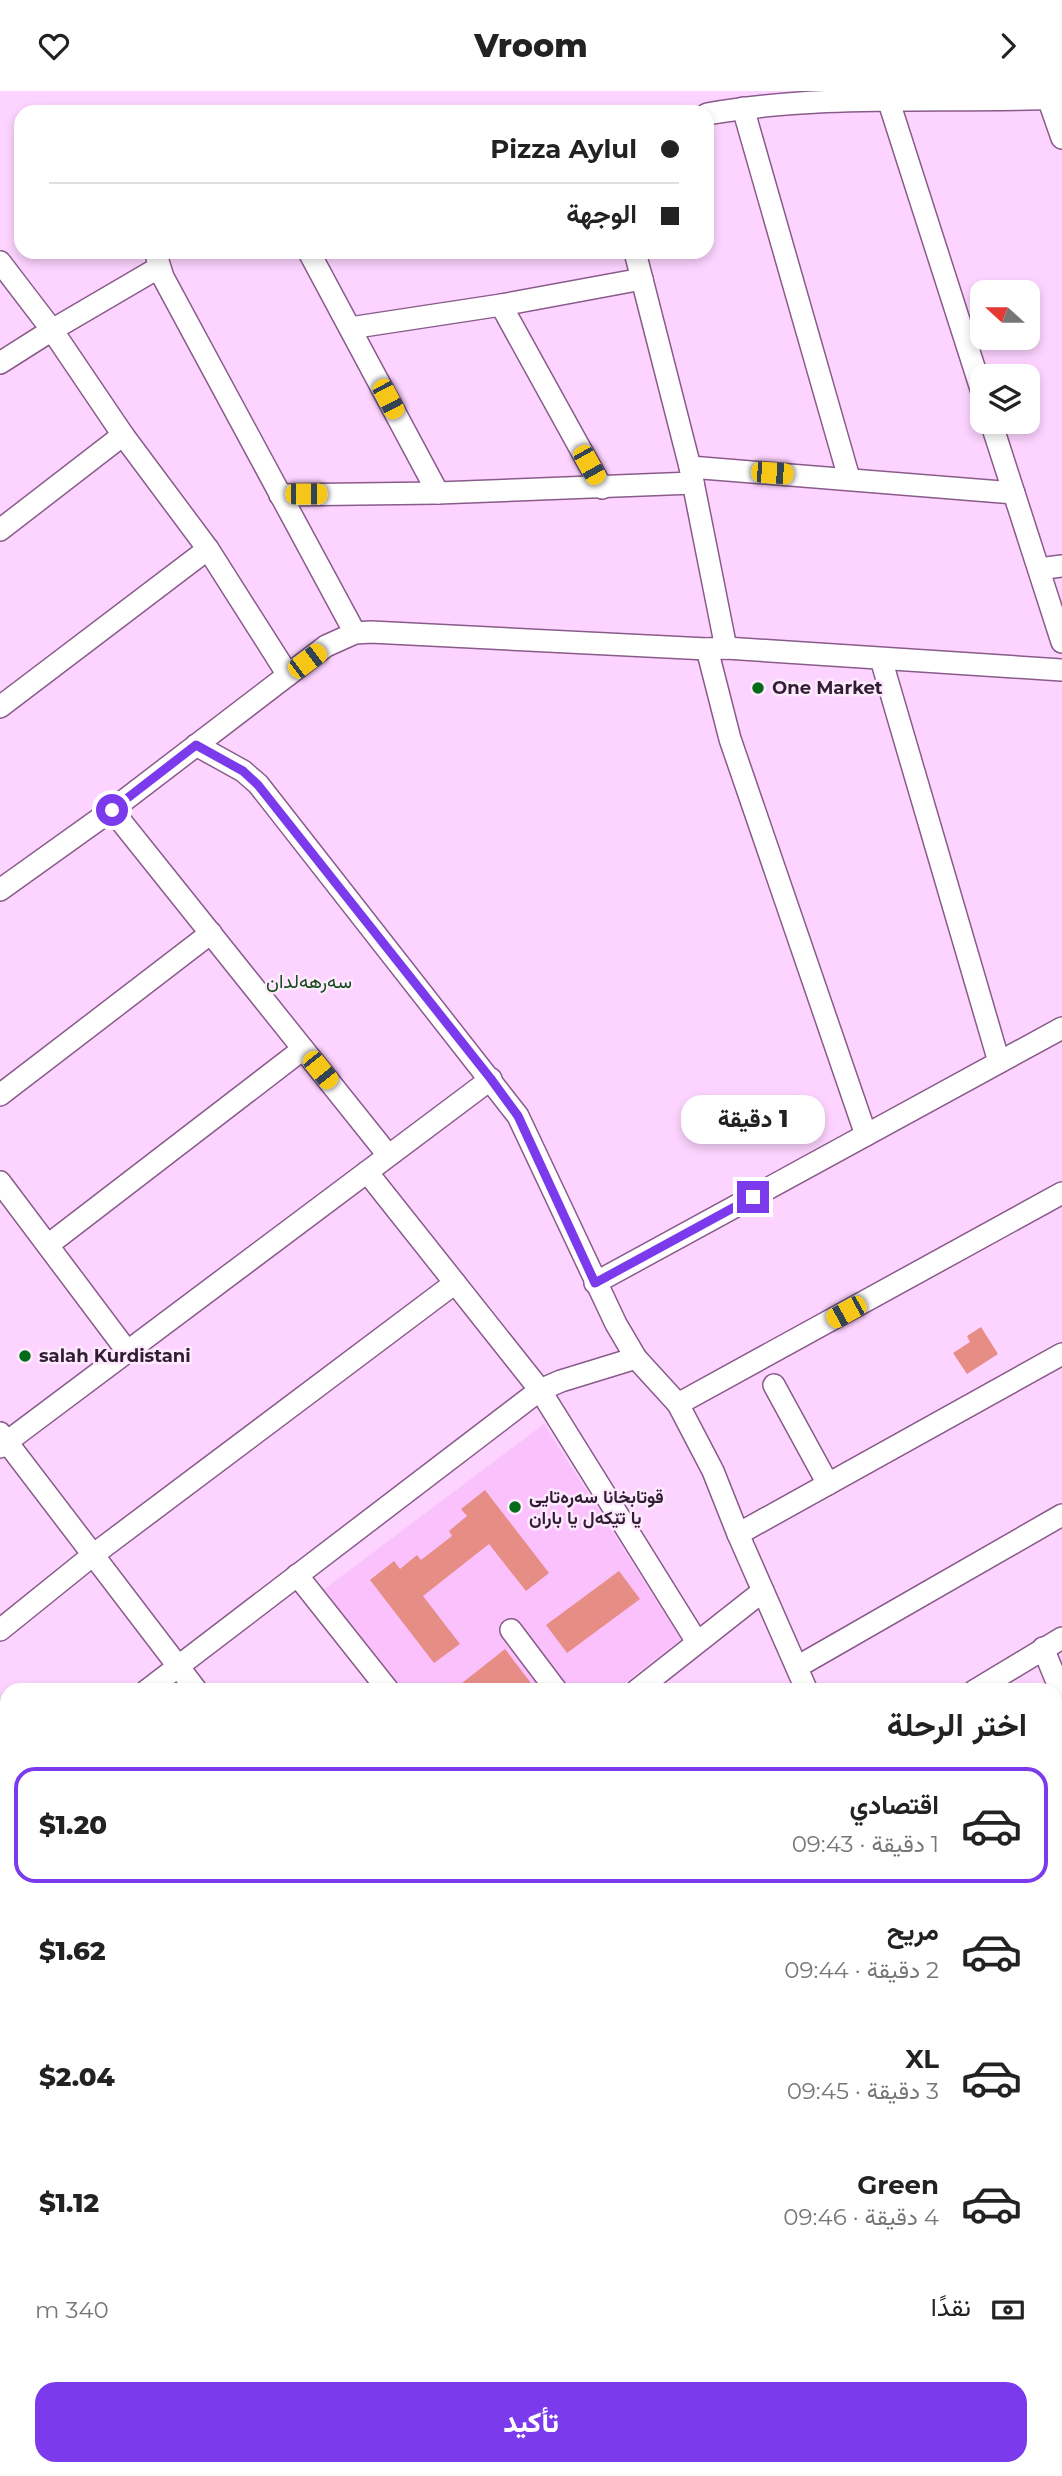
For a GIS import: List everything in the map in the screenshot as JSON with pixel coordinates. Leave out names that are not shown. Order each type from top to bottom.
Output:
[{"type":"street","points":[[714,113],[743,108],[888,99],[1020,95],[1055,98],[1062,138]]},
{"type":"street","points":[[888,99],[973,364]]},
{"type":"street","points":[[743,108],[849,478]]},
{"type":"street","points":[[313,259],[438,493]]},
{"type":"street","points":[[637,259],[692,475],[730,739],[866,1135]]},
{"type":"street","points":[[0,363],[158,260],[355,633]]},
{"type":"street","points":[[0,262],[52,330],[123,435],[208,549],[288,675]]},
{"type":"street","points":[[350,328],[501,305],[642,279]]},
{"type":"street","points":[[501,305],[602,488]]},
{"type":"street","points":[[995,434],[1062,642]]},
{"type":"street","points":[[0,530],[123,435]]},
{"type":"street","points":[[280,495],[602,488],[692,475],[849,478],[1014,493]]},
{"type":"street","points":[[0,707],[208,549]]},
{"type":"street","points":[[1039,569],[1062,566]]},
{"type":"street","points":[[0,889],[112,810],[326,646],[355,633],[716,648],[1062,670]]},
{"type":"street","points":[[881,659],[999,1062]]},
{"type":"street","points":[[196,745],[243,771],[258,785],[518,1116],[595,1283],[636,1358],[678,1404],[713,1471],[804,1683]]},
{"type":"street","points":[[112,810],[388,1155]]},
{"type":"street","points":[[0,1095],[211,933]]},
{"type":"street","points":[[595,1283],[1062,1028]]},
{"type":"street","points":[[48,1245],[303,1049]]},
{"type":"street","points":[[191,1683],[2,1440],[127,1351],[491,1079]]},
{"type":"street","points":[[368,1172],[540,1390],[697,1642]]},
{"type":"street","points":[[0,1182],[127,1351]]},
{"type":"street","points":[[678,1404],[1062,1193]]},
{"type":"street","points":[[0,1630],[93,1555],[455,1283]]},
{"type":"street","points":[[738,1534],[1062,1354]]},
{"type":"street","points":[[156,1683],[540,1390],[636,1358]]},
{"type":"street","points":[[774,1385],[828,1484]]},
{"type":"street","points":[[797,1667],[1062,1515]]},
{"type":"street","points":[[297,1575],[382,1683]]},
{"type":"street","points":[[646,1683],[763,1591]]},
{"type":"street","points":[[510,1630],[551,1683]]},
{"type":"street","points":[[987,1683],[1062,1638]]},
{"type":"street","points":[[1043,1648],[1057,1683]]},
{"type":"shaded area","name":"قوتابخانا سەرەتایی یا تێکەل یا باران","points":[[544,1424],[681,1639],[625,1683],[396,1683],[323,1590]]},
{"type":"building","points":[[981,1327],[998,1354],[967,1374],[953,1353],[970,1342],[967,1336]]},
{"type":"building","points":[[485,1490],[549,1573],[526,1591],[489,1544],[423,1596],[460,1644],[434,1663],[370,1580],[394,1561],[400,1569],[417,1555],[421,1560],[452,1536],[449,1531],[467,1516],[461,1509]]},
{"type":"building","points":[[619,1571],[640,1599],[567,1653],[546,1625]]},
{"type":"building","points":[[505,1649],[531,1683],[462,1683]]},
{"type":"place","name":"One Market","points":[[758,688]]},
{"type":"place","name":"salah Kurdistani","points":[[25,1356]]},
{"type":"place","name":"قوتابخانا سەرەتایی یا تێکەل یا باران","points":[[515,1507]]},
{"type":"district","name":"سەرهەلدان","points":[[309,981]]},
{"type":"route","points":[[112,810],[196,745],[243,771],[258,785],[518,1116],[595,1283],[753,1197]]}]
